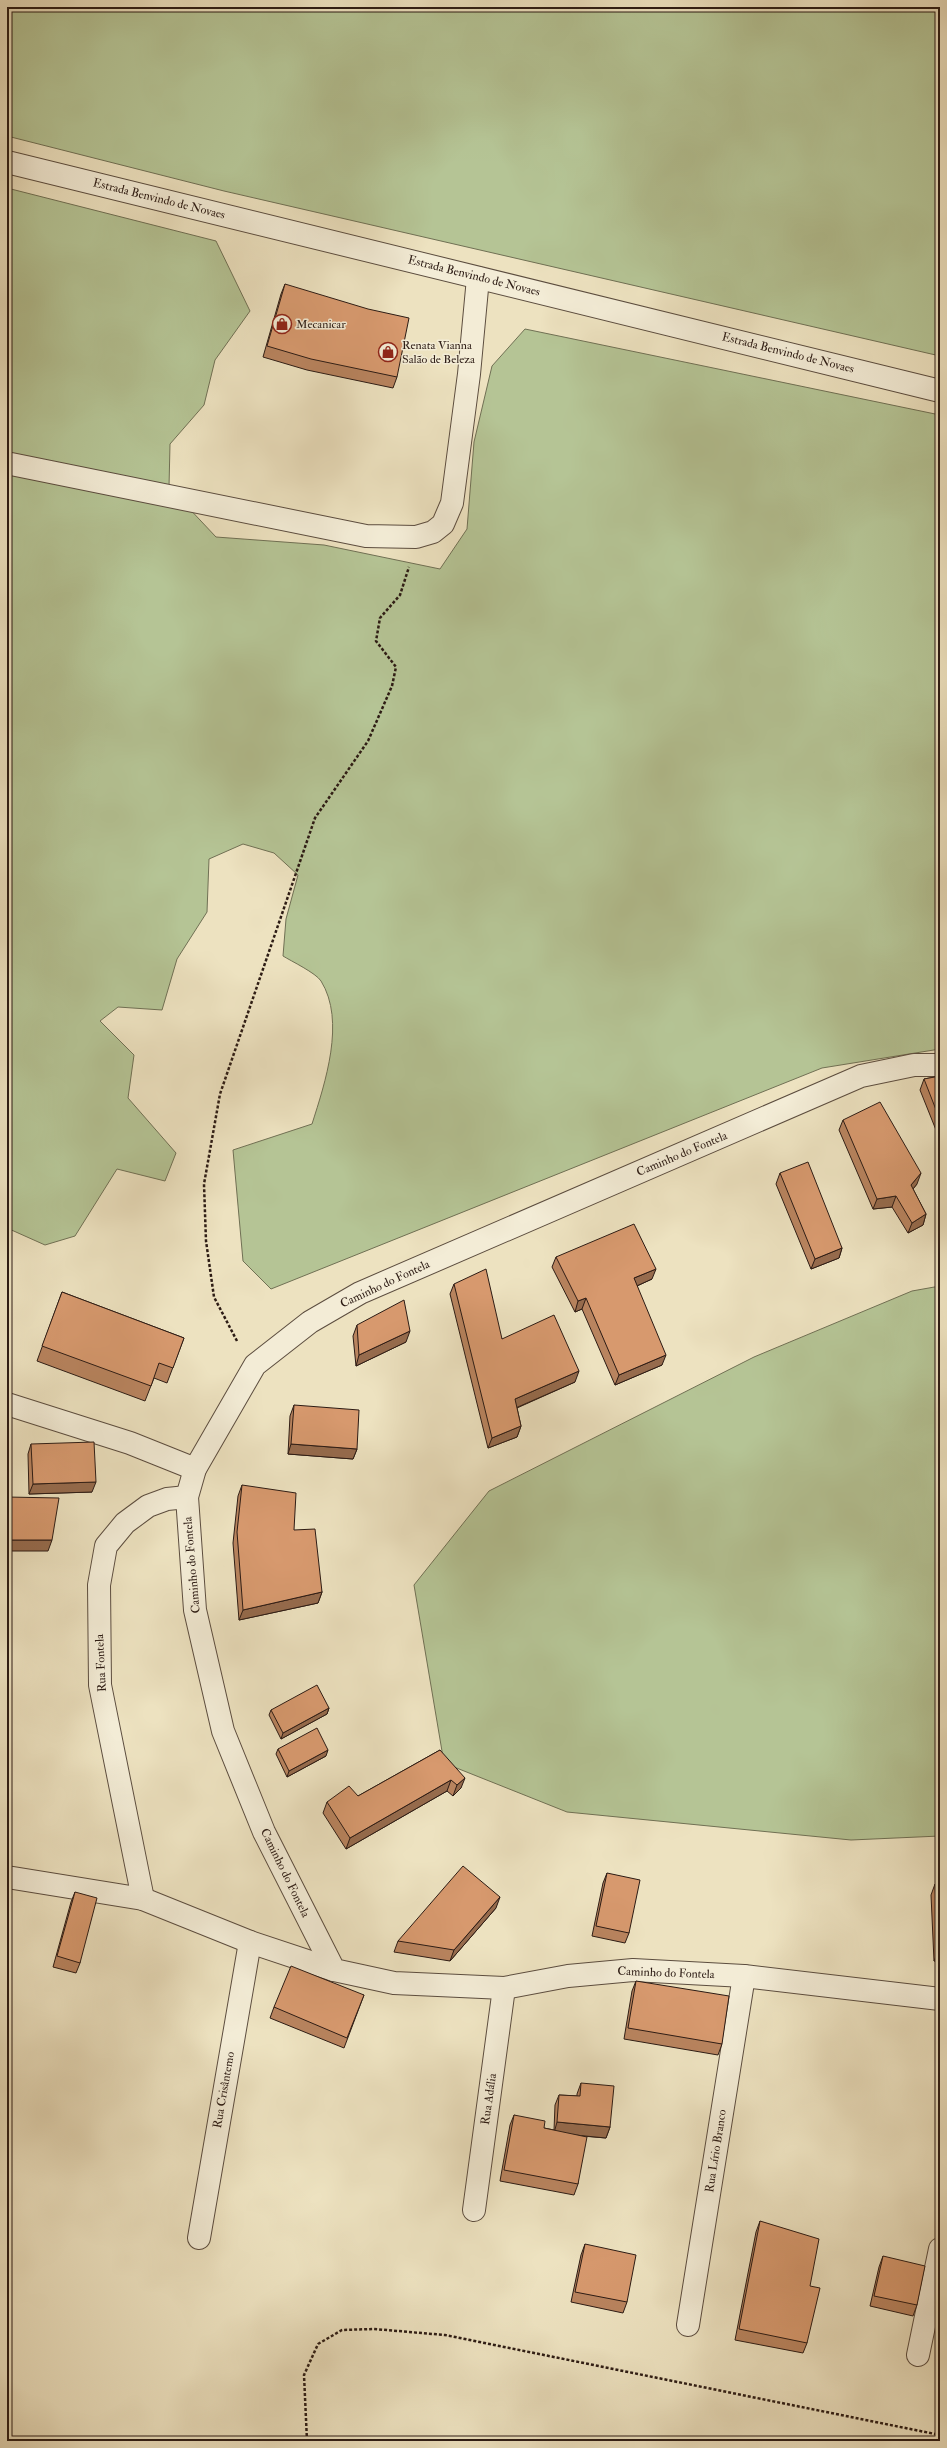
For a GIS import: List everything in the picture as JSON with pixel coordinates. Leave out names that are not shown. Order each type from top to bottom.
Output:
[{"type":"street","name":"Estrada Benvindo de Novaes","points":[[7,162],[940,391]]},
{"type":"street","points":[[11,464],[366,536],[416,537],[433,532],[443,524],[452,504],[469,374],[478,278]]},
{"type":"street","name":"Caminho do Fontela","points":[[940,1065],[914,1065],[861,1076],[360,1293],[310,1322],[255,1365],[195,1469],[187,1497],[195,1610],[223,1731],[264,1832],[334,1970],[394,1984],[504,1988],[568,1976],[633,1970],[744,1976],[940,1999]]},
{"type":"street","points":[[7,1404],[130,1444],[195,1469]]},
{"type":"street","name":"Rua Fontela","points":[[143,1899],[100,1685],[100,1586],[106,1546],[125,1524],[148,1506],[167,1499],[187,1497]]},
{"type":"street","points":[[7,1877],[143,1899],[250,1942],[334,1970]]},
{"type":"street","name":"Rua Crisântemo","points":[[199,2238],[250,1942]]},
{"type":"street","name":"Rua Lírio Branco","points":[[688,2325],[744,1976]]},
{"type":"street","name":"Rua Adália","points":[[474,2210],[504,1988]]},
{"type":"street","points":[[918,2355],[940,2249]]},
{"type":"path","points":[[255,1365],[236,1339],[214,1297],[206,1241],[204,1184],[220,1094],[315,818],[368,741],[392,686],[396,667],[376,641],[380,618],[400,595],[415,551],[416,537]]},
{"type":"path","points":[[307,2441],[304,2375],[318,2344],[342,2330],[374,2329],[445,2335],[940,2435]]},
{"type":"green space","points":[[7,7],[940,7],[940,356],[224,191],[7,136]]},
{"type":"green space","points":[[7,188],[216,241],[250,311],[215,360],[204,405],[170,444],[169,487],[216,537],[324,545],[440,569],[467,529],[474,442],[492,366],[525,329],[940,415],[940,1049],[822,1068],[271,1289],[243,1261],[233,1150],[312,1124],[331,1052],[333,1033],[332,1014],[328,997],[321,981],[309,971],[283,956],[286,919],[298,875],[274,853],[243,844],[209,859],[207,912],[177,959],[162,1010],[118,1007],[100,1021],[134,1055],[128,1098],[176,1153],[165,1181],[117,1169],[75,1236],[45,1245],[7,1228]]},
{"type":"green space","points":[[940,1286],[940,1836],[851,1840],[567,1812],[444,1763],[414,1585],[489,1491],[754,1357],[912,1291]]},
{"type":"building","points":[[285,284],[368,309],[409,318],[397,377],[311,359],[267,346]]},
{"type":"building","points":[[940,1076],[940,1120],[924,1079]]},
{"type":"building","points":[[880,1102],[921,1173],[911,1185],[926,1214],[912,1223],[896,1196],[877,1199],[843,1120]]},
{"type":"building","points":[[808,1162],[842,1248],[815,1259],[780,1173]]},
{"type":"building","points":[[634,1224],[656,1269],[634,1278],[666,1355],[619,1375],[586,1298],[578,1301],[556,1257]]},
{"type":"building","points":[[486,1269],[502,1339],[554,1315],[579,1371],[515,1399],[521,1426],[492,1438],[454,1284]]},
{"type":"building","points":[[62,1292],[184,1338],[173,1368],[159,1363],[151,1386],[42,1346]]},
{"type":"building","points":[[404,1300],[410,1331],[359,1355],[357,1325]]},
{"type":"building","points":[[294,1405],[359,1410],[357,1449],[291,1444]]},
{"type":"building","points":[[94,1442],[96,1482],[33,1484],[31,1444]]},
{"type":"building","points":[[242,1485],[296,1493],[294,1530],[315,1529],[322,1592],[243,1610],[237,1532]]},
{"type":"building","points":[[7,1497],[59,1498],[52,1540],[7,1540]]},
{"type":"building","points":[[317,1685],[329,1708],[283,1733],[271,1710]]},
{"type":"building","points":[[317,1728],[328,1750],[289,1771],[278,1749]]},
{"type":"building","points":[[440,1750],[465,1778],[457,1785],[451,1780],[350,1838],[327,1802],[349,1786],[358,1796]]},
{"type":"building","points":[[463,1866],[500,1897],[454,1950],[398,1941]]},
{"type":"building","points":[[607,1873],[640,1880],[629,1933],[596,1926]]},
{"type":"building","points":[[935,1884],[940,1884],[940,1951],[938,1951]]},
{"type":"building","points":[[75,1892],[97,1898],[80,1963],[57,1956]]},
{"type":"building","points":[[291,1966],[364,1995],[347,2038],[274,2007]]},
{"type":"building","points":[[636,1981],[729,1996],[722,2044],[628,2028]]},
{"type":"building","points":[[581,2083],[614,2086],[610,2127],[557,2122],[559,2095],[580,2096]]},
{"type":"building","points":[[514,2115],[545,2121],[544,2128],[587,2137],[578,2184],[504,2170]]},
{"type":"building","points":[[760,2221],[819,2239],[810,2286],[820,2288],[807,2343],[739,2329]]},
{"type":"building","points":[[585,2244],[636,2255],[627,2302],[575,2292]]},
{"type":"building","points":[[883,2256],[925,2266],[917,2305],[874,2296]]},
{"type":"place","name":"Mecanicar","points":[[282,324]]},
{"type":"place","name":"Renata Vianna Salão de Beleza","points":[[388,352]]}]
